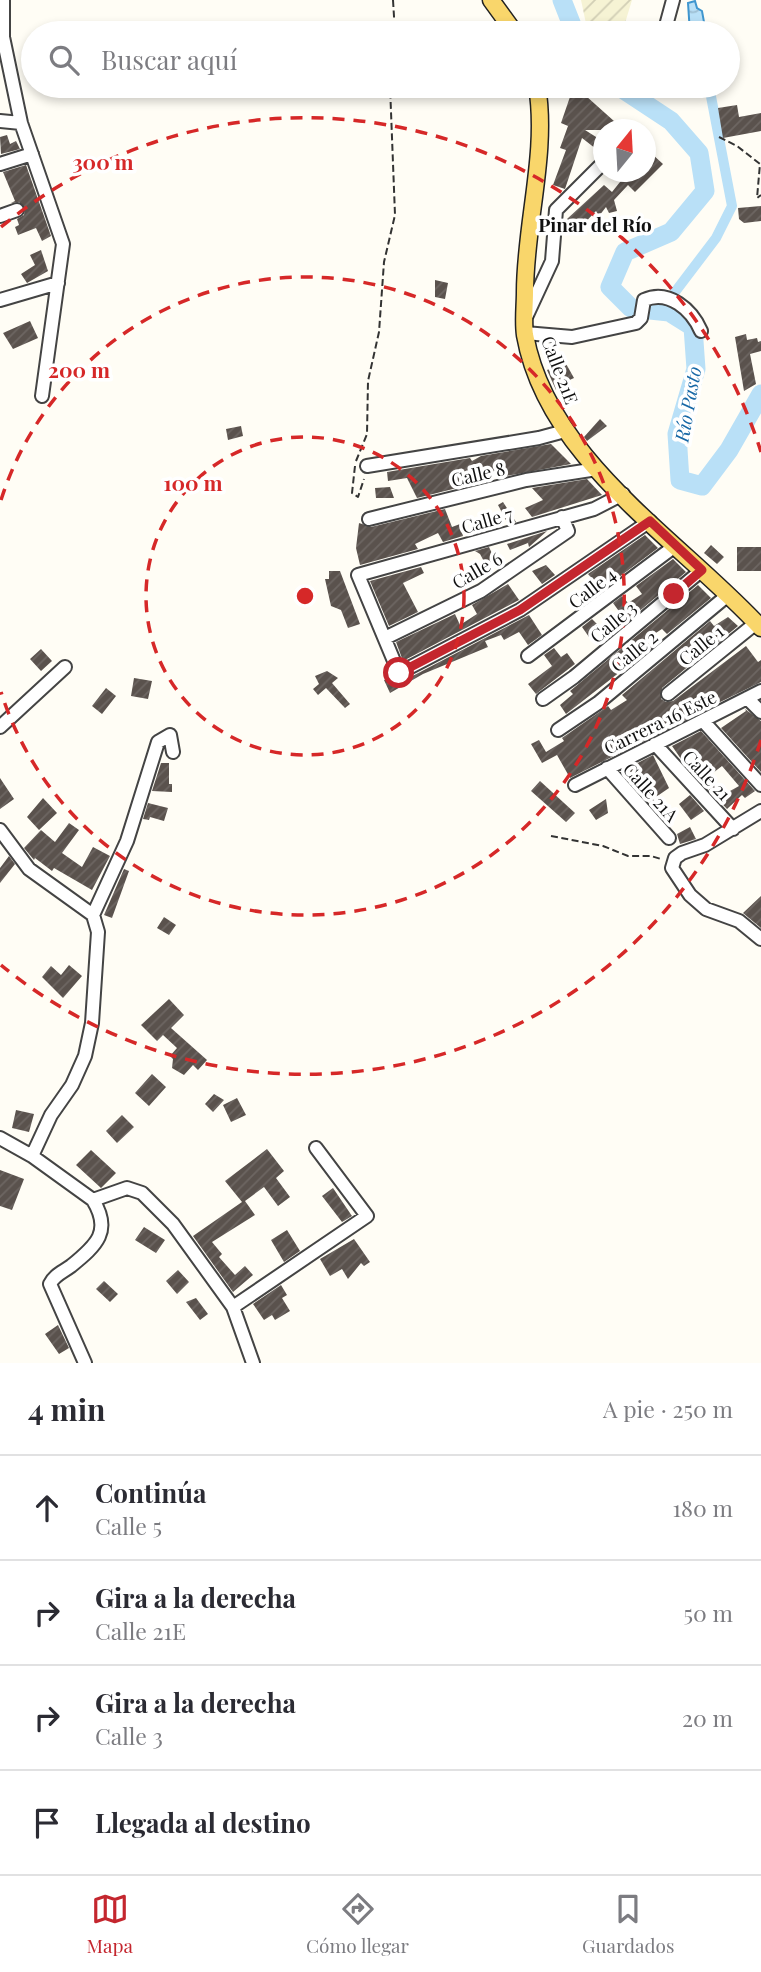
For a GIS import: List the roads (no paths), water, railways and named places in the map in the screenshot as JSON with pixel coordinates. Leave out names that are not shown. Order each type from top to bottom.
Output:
[{"type":"main road","points":[[491,0],[506,21]]},
{"type":"main road","name":"Calle 21E","points":[[538,98],[540,117],[525,261],[525,326],[549,404],[565,431],[597,469],[759,625]]},
{"type":"street","points":[[3,0],[3,37],[21,123],[63,244],[42,396]]},
{"type":"street","points":[[667,21],[673,0]]},
{"type":"street","points":[[0,121],[21,123]]},
{"type":"street","points":[[0,164],[32,154]]},
{"type":"street","points":[[593,172],[556,210],[552,261],[525,326],[572,337],[636,323],[641,318],[644,300],[651,297],[671,299],[693,312],[701,331]]},
{"type":"street","points":[[0,216],[18,210]]},
{"type":"street","points":[[0,300],[58,283]]},
{"type":"street","points":[[368,466],[540,438],[565,431]]},
{"type":"street","name":"Calle 8","points":[[369,519],[526,480],[597,469]]},
{"type":"street","name":"Calle 7","points":[[385,638],[358,575],[594,509],[623,494]]},
{"type":"street","name":"Calle 6","points":[[385,638],[481,591],[534,557],[568,531],[562,517]]},
{"type":"street","points":[[385,638],[399,673],[520,610],[650,521]]},
{"type":"street","name":"Calle 4","points":[[528,656],[675,546]]},
{"type":"street","name":"Calle 3","points":[[543,699],[574,677],[702,570]]},
{"type":"street","name":"Calle 2","points":[[558,730],[598,703],[727,595]]},
{"type":"street","name":"Calle 1","points":[[668,694],[759,625]]},
{"type":"street","points":[[0,727],[65,667]]},
{"type":"street","name":"Carrera 16 Este","points":[[575,785],[761,691]]},
{"type":"street","points":[[747,698],[761,712]]},
{"type":"street","points":[[704,722],[761,785]]},
{"type":"street","points":[[93,915],[127,841],[158,742],[170,735],[173,752]]},
{"type":"street","name":"Calle 21","points":[[655,744],[733,829]]},
{"type":"street","name":"Calle 21A","points":[[607,768],[669,838]]},
{"type":"street","points":[[761,811],[705,845],[682,853],[672,863],[674,874],[690,895],[706,909],[739,921],[761,939]]},
{"type":"street","points":[[0,830],[29,869],[93,915],[98,932],[92,1023],[85,1056],[72,1085],[51,1115],[32,1156]]},
{"type":"street","points":[[0,1138],[32,1156],[93,1200],[103,1216],[102,1231],[83,1255],[53,1278],[50,1284],[85,1363]]},
{"type":"street","points":[[233,1307],[368,1216],[316,1148]]},
{"type":"street","points":[[93,1200],[127,1188],[142,1193],[173,1224],[233,1307],[253,1363]]},
{"type":"water","points":[[695,1],[697,8],[702,11],[704,21],[689,21],[688,3]]},
{"type":"waterway","name":"Río Pasto","points":[[562,0],[570,21]]},
{"type":"waterway","name":"Río Pasto","points":[[636,98],[671,121],[699,153],[705,191],[671,232],[625,252],[610,287],[631,308],[669,312],[693,327],[696,369],[677,434],[680,480],[702,486],[729,450],[761,394]]},
{"type":"waterway","points":[[675,292],[716,238],[732,206],[711,98]]},
{"type":"district","name":"Pinar del Río","points":[[595,224]]}]
